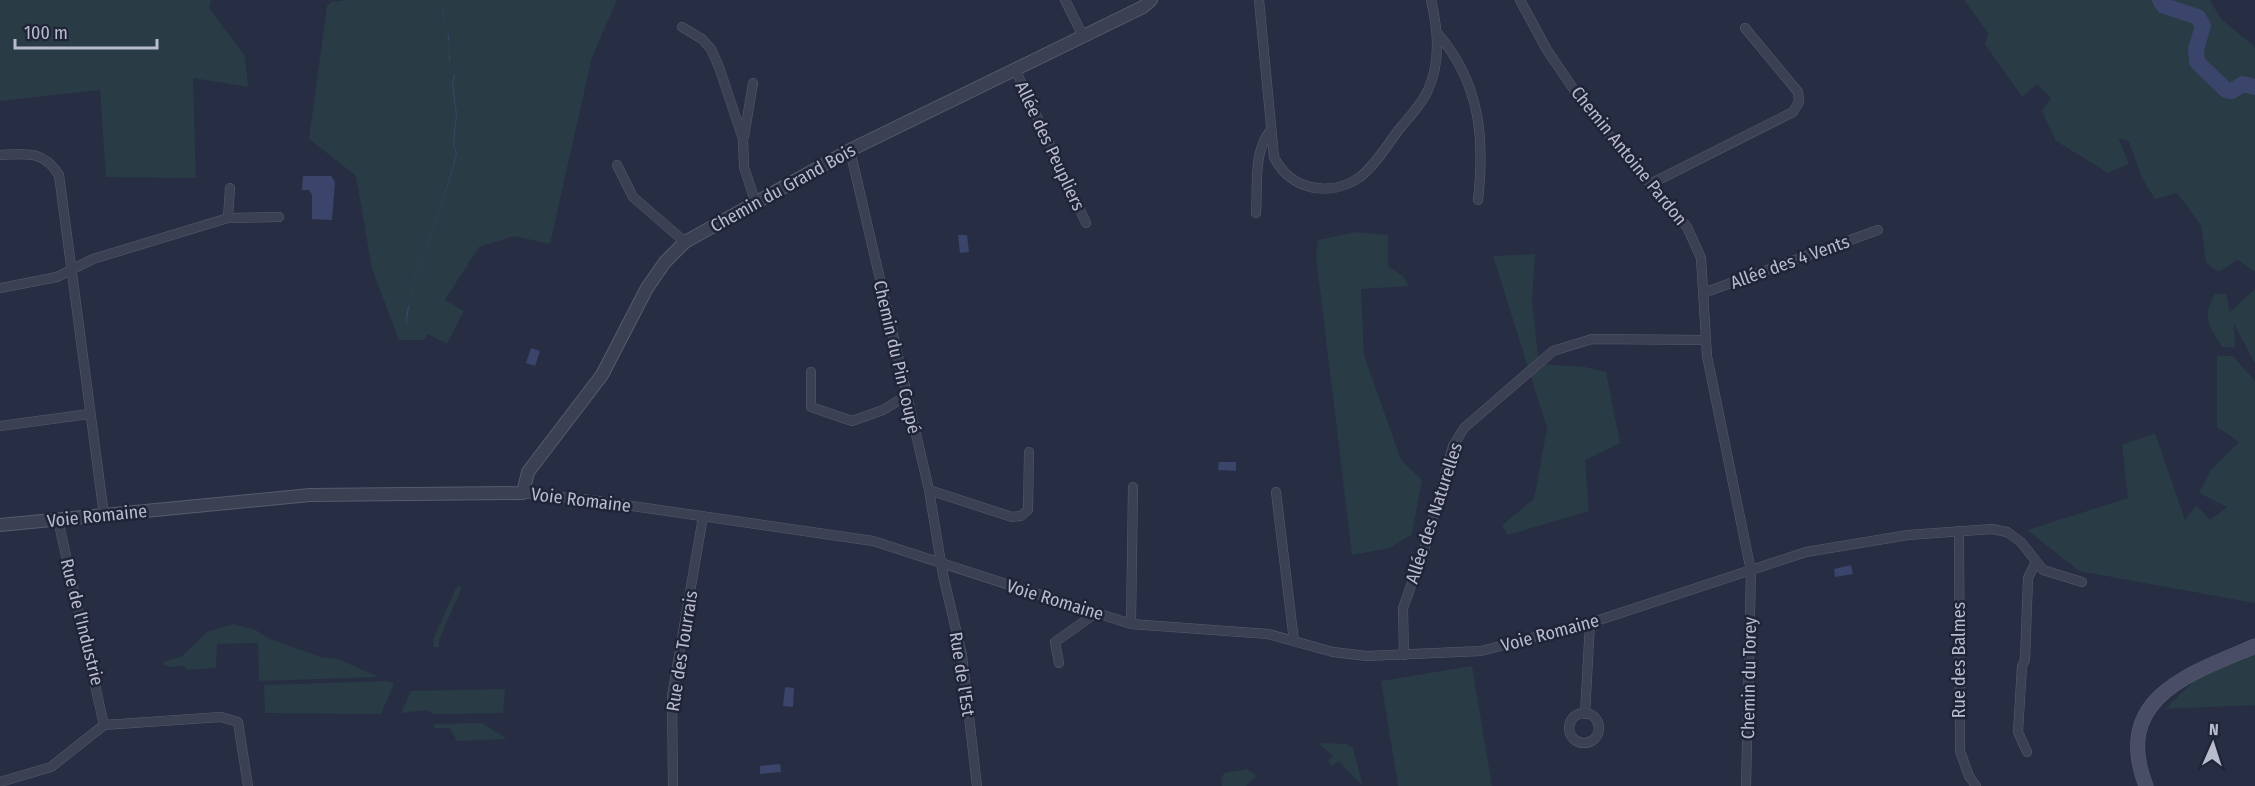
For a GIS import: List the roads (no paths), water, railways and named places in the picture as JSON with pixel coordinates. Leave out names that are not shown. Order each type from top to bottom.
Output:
[{"type":"main road","points":[[2146,786],[2139,759],[2139,740],[2143,724],[2159,695],[2186,675],[2255,646]]},
{"type":"street","points":[[1065,0],[1083,36]]},
{"type":"street","name":"Chemin du Grand Bois","points":[[523,493],[528,472],[602,375],[647,288],[665,262],[685,242],[850,150],[1143,7],[1151,0]]},
{"type":"street","points":[[1259,0],[1274,157],[1280,170],[1291,179],[1319,189],[1338,187],[1351,182],[1370,167],[1428,90],[1436,62],[1438,34],[1431,0]]},
{"type":"street","name":"Chemin Antoine Pardon","points":[[1520,0],[1547,50],[1587,109],[1687,227],[1701,258],[1706,340],[1751,571]]},
{"type":"street","points":[[682,27],[702,39],[711,49],[743,139]]},
{"type":"street","points":[[1650,184],[1793,112],[1799,102],[1798,92],[1745,28]]},
{"type":"street","points":[[1438,34],[1462,66],[1476,110],[1482,153],[1478,200]]},
{"type":"street","name":"Allée des Peupliers","points":[[1015,69],[1086,223]]},
{"type":"street","points":[[753,83],[743,139],[744,167],[756,204]]},
{"type":"street","points":[[1257,213],[1260,152],[1263,140],[1270,131]]},
{"type":"street","name":"Chemin du Pin Coupé","points":[[850,150],[929,490],[941,564]]},
{"type":"street","points":[[0,155],[32,153],[51,162],[59,176],[104,515]]},
{"type":"street","points":[[617,165],[633,197],[685,242]]},
{"type":"street","points":[[228,218],[230,188]]},
{"type":"street","points":[[0,288],[57,277],[93,259],[228,218],[279,217]]},
{"type":"street","name":"Allée des 4 Vents","points":[[1703,293],[1878,230]]},
{"type":"street","name":"Allée des Naturelles","points":[[1404,655],[1403,608],[1433,522],[1453,446],[1464,428],[1553,351],[1592,339],[1706,340]]},
{"type":"street","points":[[811,372],[811,407],[852,421],[883,410],[906,396]]},
{"type":"street","points":[[0,426],[89,414]]},
{"type":"street","points":[[929,490],[1012,517],[1022,516],[1028,510],[1029,452]]},
{"type":"street","points":[[1131,624],[1133,487]]},
{"type":"street","points":[[1276,492],[1294,641]]},
{"type":"street","name":"Voie Romaine","points":[[0,525],[310,495],[523,493],[591,500],[873,541],[1131,624],[1268,634],[1345,654],[1404,655],[1481,651],[1590,623],[1806,552],[1850,543],[1959,531],[2007,532],[2020,542],[2043,570],[2082,582]]},
{"type":"street","name":"Rue des Tourrais","points":[[673,786],[672,696],[703,517]]},
{"type":"street","name":"Rue de l'Industrie","points":[[58,520],[104,725]]},
{"type":"street","name":"Rue des Balmes","points":[[1959,531],[1960,751],[1969,776],[1976,786]]},
{"type":"street","points":[[2027,752],[2018,732],[2022,666],[2025,660],[2028,578],[2036,562]]},
{"type":"street","name":"Rue de l'Est","points":[[941,564],[962,655],[977,786]]},
{"type":"street","name":"Chemin du Torey","points":[[1746,786],[1751,571]]},
{"type":"street","points":[[1059,663],[1055,642],[1096,613]]},
{"type":"street","points":[[1585,714],[1590,623]]},
{"type":"street","points":[[0,782],[51,767],[104,725],[221,717],[238,722],[248,786]]},
{"type":"water","points":[[449,62],[455,76],[453,83],[457,115],[454,143],[457,155],[441,207],[412,286],[410,301],[412,285],[441,206],[456,155],[453,143],[456,115],[452,83],[454,74]]},
{"type":"water","points":[[303,176],[331,176],[335,182],[332,220],[312,219],[312,195],[309,190],[302,190]]},
{"type":"water","points":[[958,235],[967,235],[969,252],[960,253]]},
{"type":"water","points":[[410,301],[407,319],[406,329],[406,313]]},
{"type":"water","points":[[531,348],[540,351],[535,366],[526,363]]},
{"type":"water","points":[[1219,462],[1236,462],[1236,471],[1218,470]]},
{"type":"water","points":[[1851,565],[1853,574],[1835,577],[1834,569]]},
{"type":"water","points":[[785,687],[794,688],[793,707],[783,706]]},
{"type":"water","points":[[780,764],[781,772],[760,774],[760,766]]},
{"type":"waterway","points":[[2160,0],[2164,6],[2198,17],[2203,26],[2196,49],[2197,62],[2226,90],[2232,91],[2243,84],[2255,87]]}]
